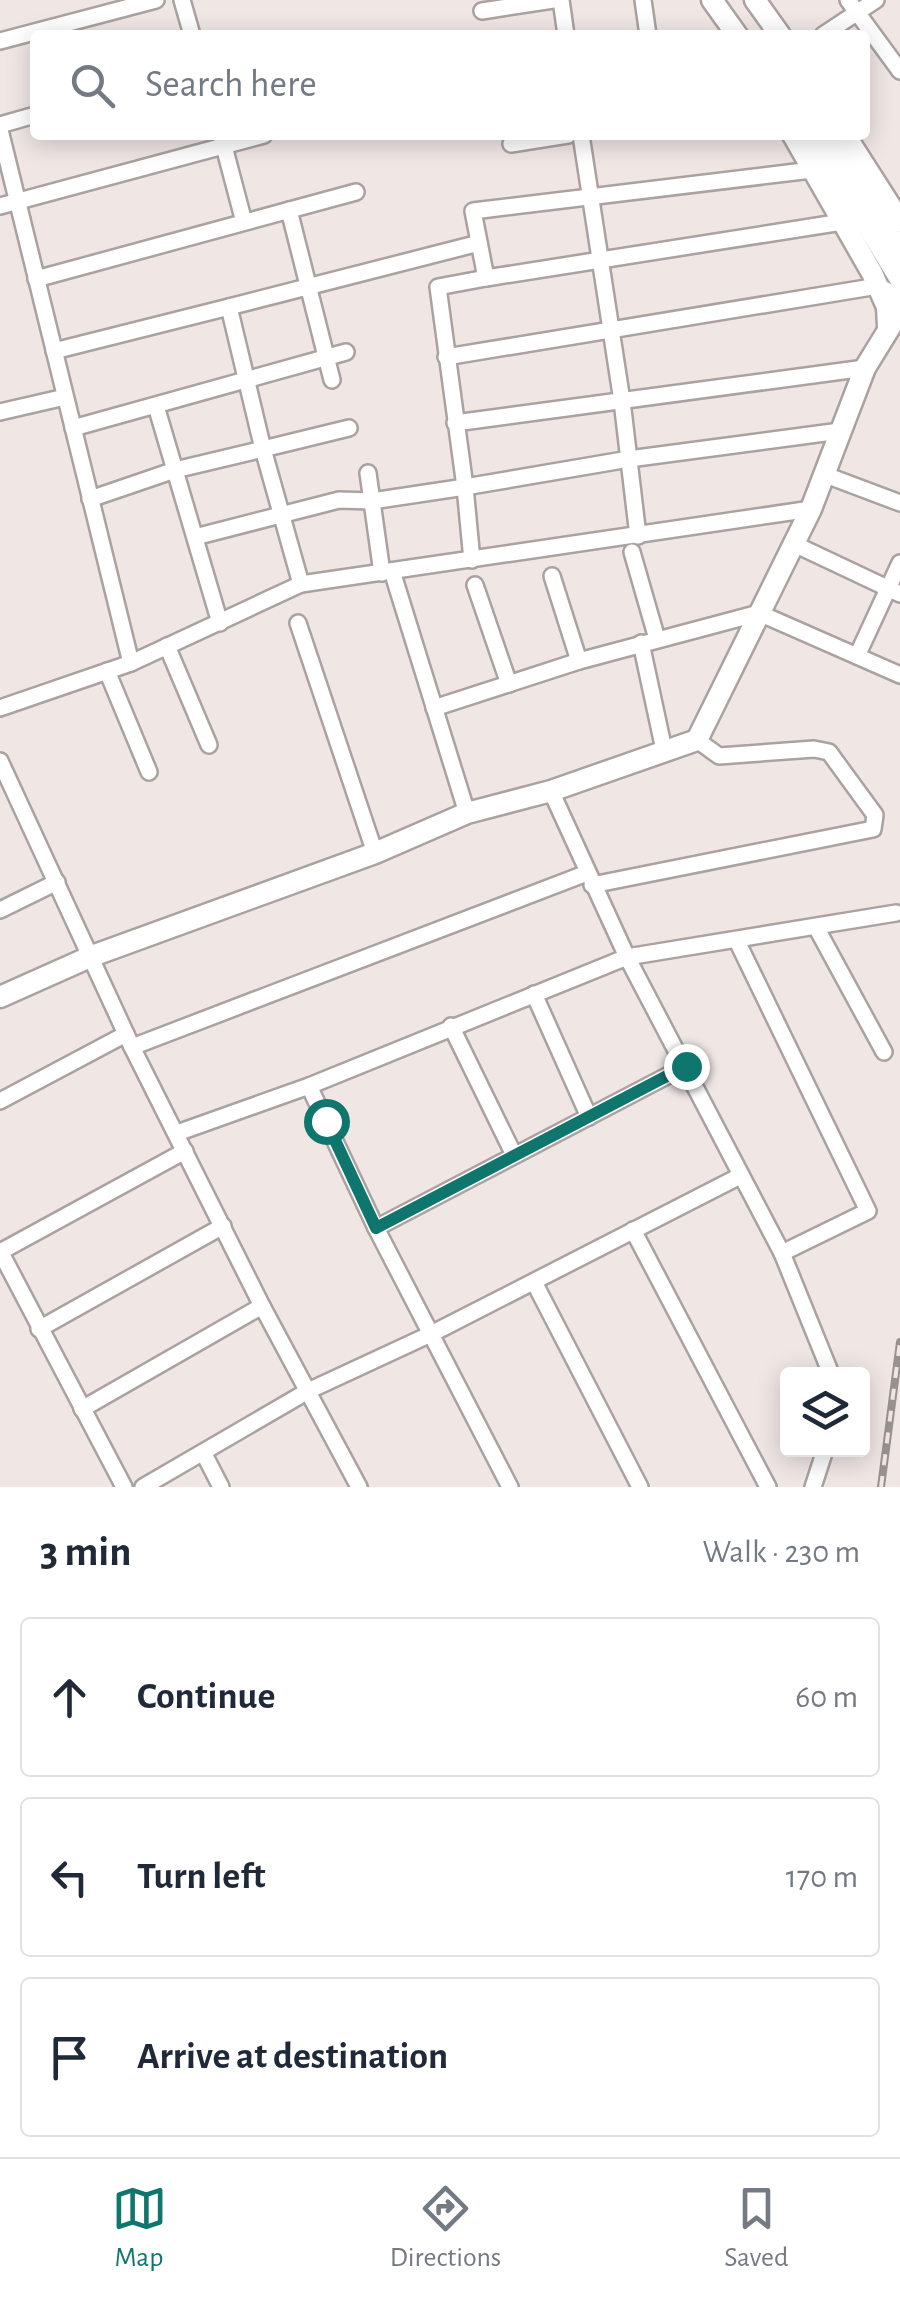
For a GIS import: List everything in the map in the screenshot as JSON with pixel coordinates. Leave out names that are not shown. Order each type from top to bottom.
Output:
[{"type":"street","points":[[42,30],[156,0]]},
{"type":"street","points":[[182,0],[191,30]]},
{"type":"street","points":[[482,11],[553,0]]},
{"type":"street","points":[[561,0],[565,30]]},
{"type":"street","points":[[643,0],[647,30]]},
{"type":"street","points":[[712,0],[733,30]]},
{"type":"street","points":[[724,0],[745,30]]},
{"type":"street","points":[[743,0],[764,30]]},
{"type":"street","points":[[755,0],[776,30]]},
{"type":"street","points":[[828,30],[852,6],[876,0]]},
{"type":"street","points":[[852,6],[870,30]]},
{"type":"street","points":[[870,30],[900,71]]},
{"type":"street","points":[[0,41],[30,33]]},
{"type":"street","points":[[30,117],[0,128],[131,663]]},
{"type":"street","points":[[0,206],[223,140],[244,222]]},
{"type":"street","points":[[510,144],[536,140]]},
{"type":"street","points":[[582,140],[630,459],[635,544],[664,750]]},
{"type":"street","points":[[2,991],[374,853],[468,813],[551,791],[698,740],[811,510],[865,368],[894,319],[796,140]]},
{"type":"street","points":[[815,140],[900,280]]},
{"type":"street","points":[[832,140],[900,251]]},
{"type":"street","points":[[848,140],[900,221]]},
{"type":"street","points":[[486,278],[473,212],[812,170]]},
{"type":"street","points":[[36,280],[356,192]]},
{"type":"street","points":[[289,210],[332,380]]},
{"type":"street","points":[[472,560],[438,287],[842,222]]},
{"type":"street","points":[[54,351],[479,243]]},
{"type":"street","points":[[446,357],[878,286],[900,297]]},
{"type":"street","points":[[229,308],[301,584]]},
{"type":"street","points":[[73,428],[346,352]]},
{"type":"street","points":[[456,423],[865,368]]},
{"type":"street","points":[[0,412],[65,397]]},
{"type":"street","points":[[156,406],[220,622]]},
{"type":"street","points":[[90,499],[175,470],[348,428]]},
{"type":"street","points":[[195,536],[339,500],[372,501],[630,459],[840,431]]},
{"type":"street","points":[[368,472],[387,572],[468,813]]},
{"type":"street","points":[[822,474],[900,503]]},
{"type":"street","points":[[0,708],[131,663],[301,584],[472,560],[635,544],[811,510]]},
{"type":"street","points":[[792,543],[894,590]]},
{"type":"street","points":[[857,656],[894,590],[900,563]]},
{"type":"street","points":[[552,576],[579,661]]},
{"type":"street","points":[[475,585],[509,684]]},
{"type":"street","points":[[434,708],[579,661],[759,612],[900,675]]},
{"type":"street","points":[[298,623],[374,853]]},
{"type":"street","points":[[168,646],[209,745]]},
{"type":"street","points":[[107,672],[149,772]]},
{"type":"street","points":[[0,1101],[129,1041],[589,879],[873,829],[875,815],[829,752],[814,749],[719,756],[698,740]]},
{"type":"street","points":[[0,761],[129,1041],[358,1487]]},
{"type":"street","points":[[551,791],[627,956],[782,1253],[828,1367]]},
{"type":"street","points":[[0,910],[57,882]]},
{"type":"street","points":[[177,1132],[309,1086],[627,956],[896,912]]},
{"type":"street","points":[[816,926],[884,1052]]},
{"type":"street","points":[[737,940],[868,1212],[782,1253]]},
{"type":"street","points":[[534,994],[588,1117]]},
{"type":"street","points":[[451,1026],[514,1155]]},
{"type":"street","points":[[376,1228],[686,1066]]},
{"type":"street","points":[[309,1086],[376,1228],[510,1487]]},
{"type":"street","points":[[124,1487],[0,1251],[185,1152]]},
{"type":"street","points":[[143,1487],[308,1391],[432,1333],[740,1176]]},
{"type":"street","points":[[39,1329],[223,1226]]},
{"type":"street","points":[[633,1230],[768,1487]]},
{"type":"street","points":[[534,1282],[640,1487]]},
{"type":"street","points":[[82,1409],[262,1306]]},
{"type":"street","points":[[204,1454],[221,1487]]},
{"type":"street","points":[[812,1487],[823,1457]]},
{"type":"railway","points":[[881,1487],[900,1342]]},
{"type":"route","points":[[326,1121],[376,1228],[686,1066]]}]
